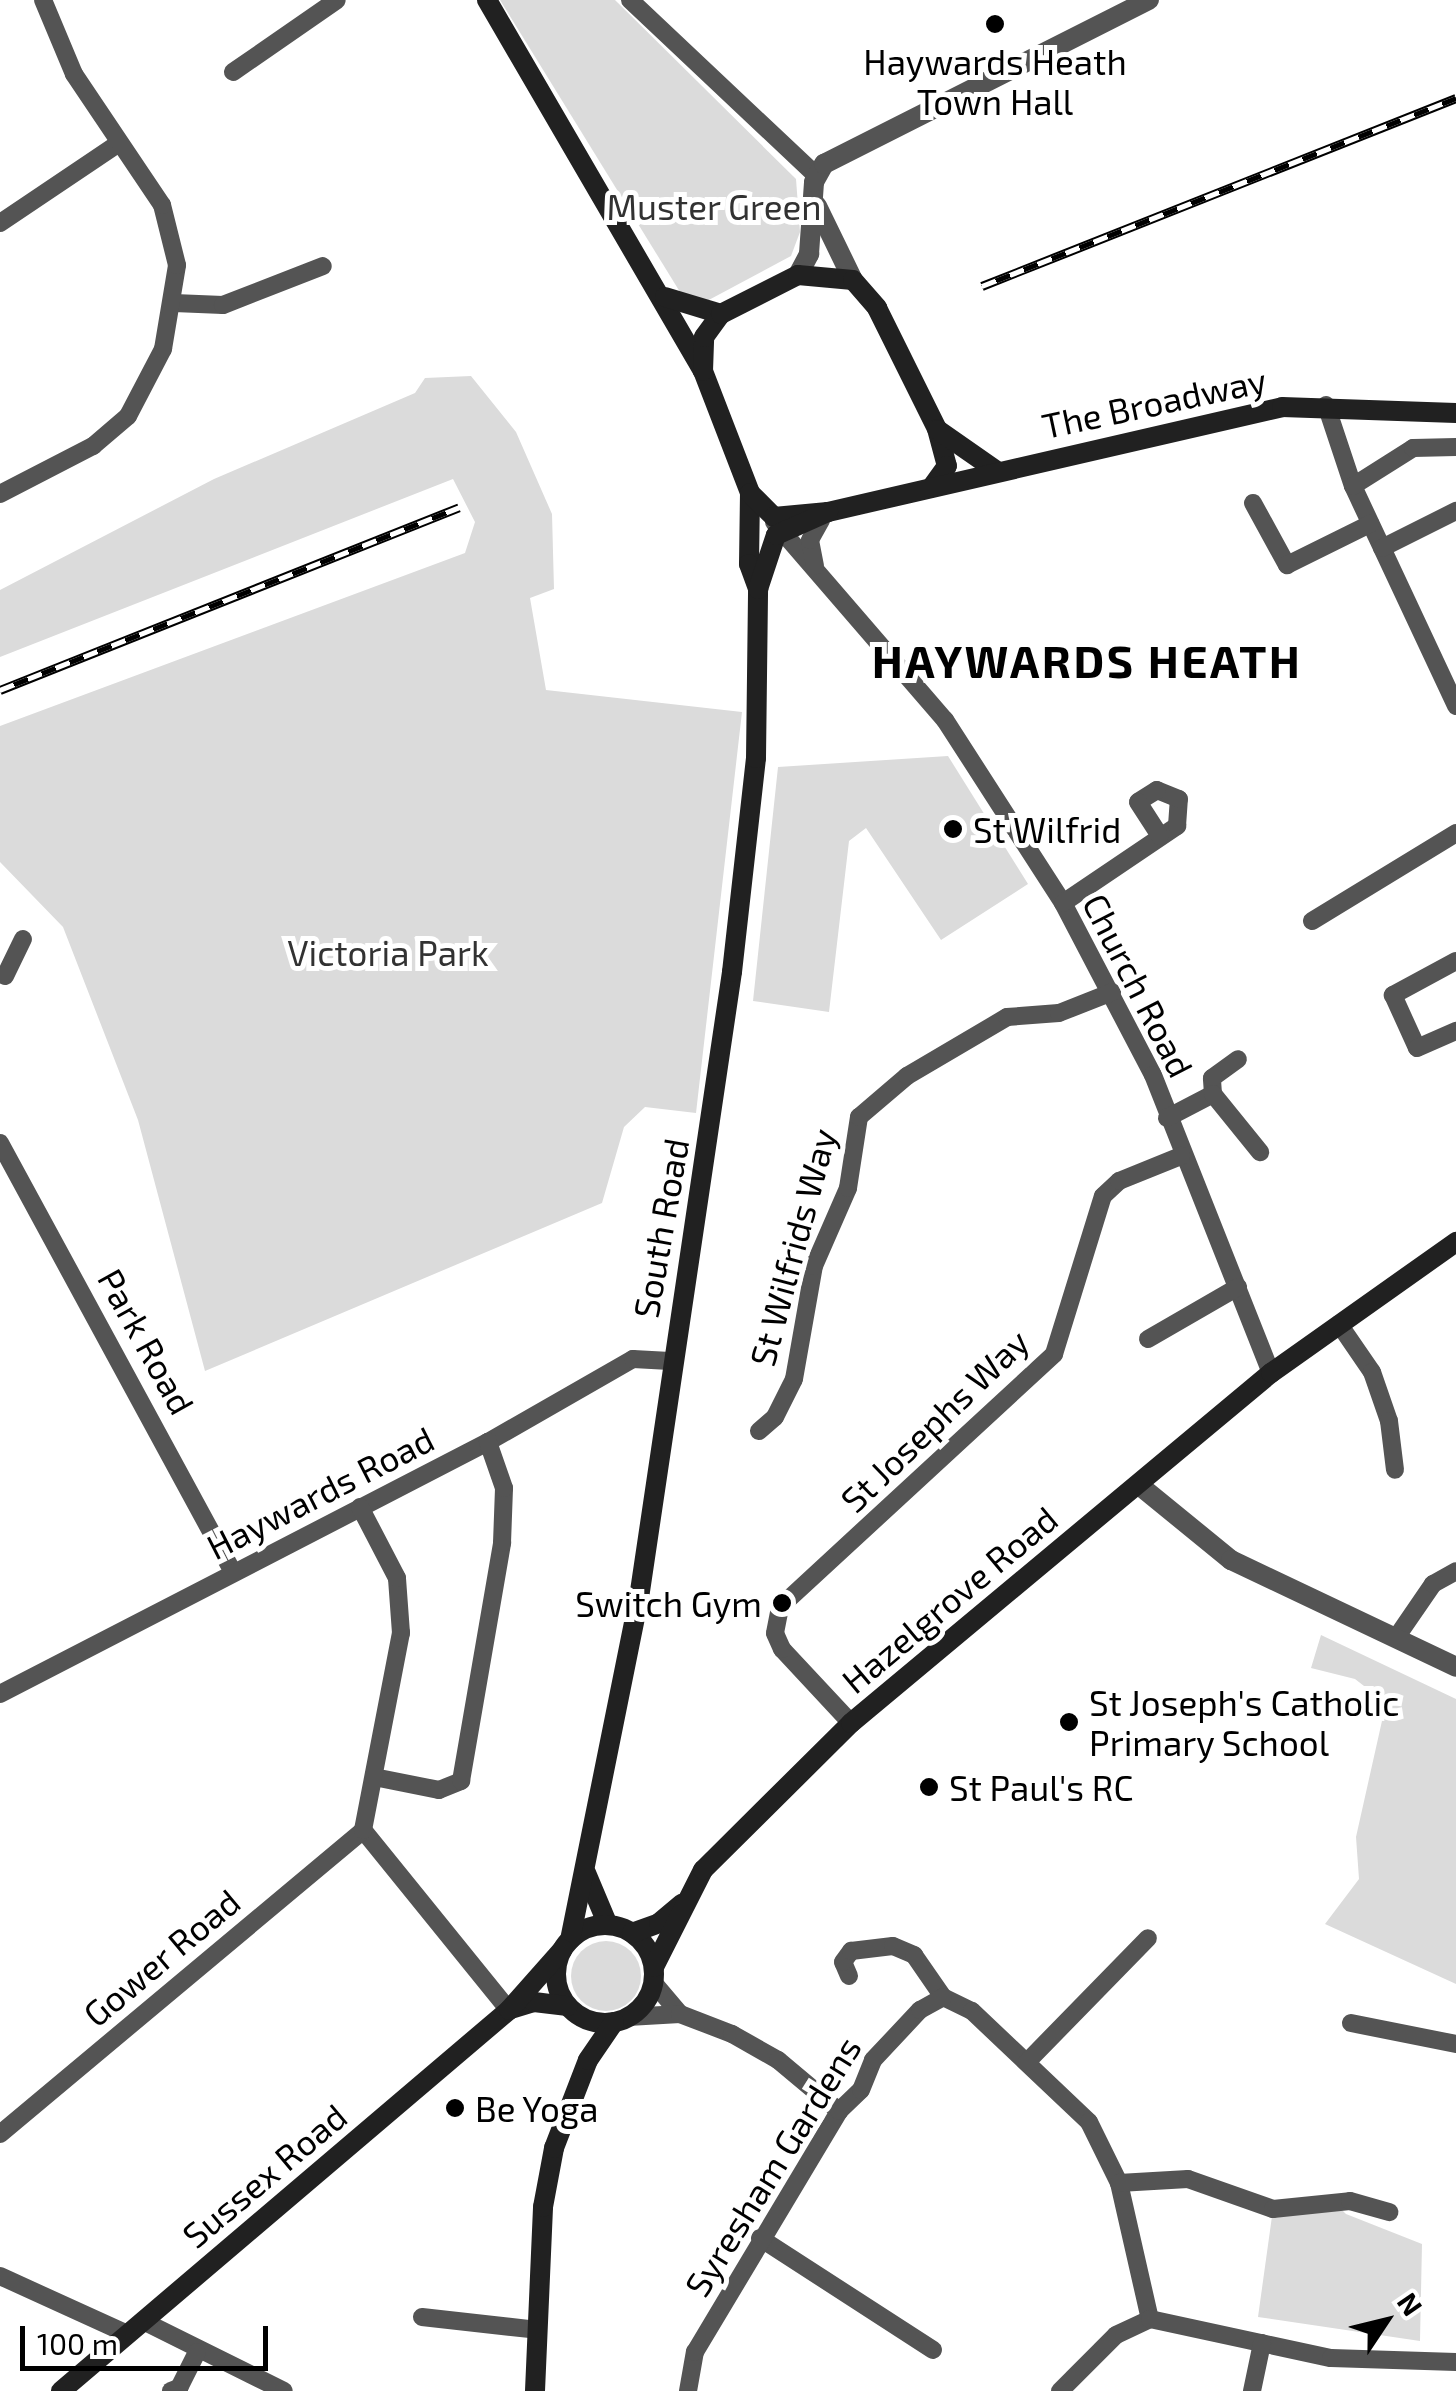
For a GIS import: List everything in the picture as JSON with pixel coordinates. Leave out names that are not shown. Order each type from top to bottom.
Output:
[{"type":"main road","points":[[487,0],[665,298],[684,347],[702,371],[750,494],[768,514]]},
{"type":"main road","points":[[702,371],[704,337],[721,314],[798,275],[853,280],[877,308],[937,429],[947,466],[932,488]]},
{"type":"main road","points":[[665,298],[721,314]]},
{"type":"main road","name":"The Broadway","points":[[782,532],[824,516],[932,488],[976,482],[997,471],[1282,407],[1456,413]]},
{"type":"main road","points":[[937,429],[966,456],[997,471]]},
{"type":"main road","points":[[750,494],[749,564],[758,589]]},
{"type":"main road","name":"The Broadway","points":[[768,514],[824,516]]},
{"type":"main road","points":[[758,589],[769,544],[782,532]]},
{"type":"main road","name":"South Road","points":[[566,1944],[586,1873],[653,1509],[670,1361],[744,880],[758,714],[758,589]]},
{"type":"main road","name":"Hazelgrove Road","points":[[654,1975],[691,1896],[731,1835],[851,1723],[1271,1373],[1456,1242]]},
{"type":"main road","points":[[586,1873],[608,1925]]},
{"type":"main road","name":"Hazelgrove Road","points":[[632,1933],[660,1924],[691,1896]]},
{"type":"main road","points":[[535,2391],[545,2192],[554,2148],[588,2060],[654,1975],[632,1933],[608,1925],[566,1944],[556,1978],[574,2011],[588,2060]]},
{"type":"main road","name":"Sussex Road","points":[[61,2391],[509,2010],[566,1944]]},
{"type":"main road","points":[[509,2010],[534,2002],[621,2020]]},
{"type":"street","points":[[0,494],[93,446],[128,416],[158,363],[174,303],[172,230],[145,175],[74,74],[43,0]]},
{"type":"street","points":[[233,72],[337,0]]},
{"type":"street","points":[[630,0],[816,175],[818,206],[810,254],[798,275]]},
{"type":"street","points":[[816,175],[834,156],[1150,0]]},
{"type":"street","points":[[0,223],[119,143]]},
{"type":"street","points":[[818,206],[853,280]]},
{"type":"street","points":[[174,303],[223,305],[322,266]]},
{"type":"street","points":[[1326,406],[1353,486],[1456,706]]},
{"type":"street","points":[[1353,486],[1413,448],[1456,446]]},
{"type":"street","points":[[1253,503],[1287,565],[1370,524]]},
{"type":"street","points":[[1382,548],[1456,511]]},
{"type":"street","name":"Church Road","points":[[768,514],[945,720],[1063,903],[1112,992],[1271,1373]]},
{"type":"street","points":[[815,566],[810,540],[824,516]]},
{"type":"street","points":[[1312,922],[1456,834]]},
{"type":"street","points":[[1063,903],[1160,836]]},
{"type":"street","points":[[4,976],[7,955],[23,939]]},
{"type":"street","points":[[1456,960],[1393,995],[1417,1048],[1456,1031]]},
{"type":"street","name":"St Wilfrids Way","points":[[760,1431],[775,1417],[794,1379],[814,1266],[848,1188],[859,1117],[897,1083],[1007,1018],[1059,1013],[1112,992]]},
{"type":"street","points":[[1238,1059],[1212,1078],[1212,1094],[1260,1152]]},
{"type":"street","points":[[1167,1118],[1212,1094]]},
{"type":"street","name":"Park Road","points":[[0,1142],[234,1573]]},
{"type":"street","name":"St Josephs Way","points":[[851,1723],[782,1649],[775,1633],[780,1607],[1054,1354],[1103,1196],[1120,1181],[1181,1156]]},
{"type":"street","points":[[1148,1339],[1238,1287]]},
{"type":"street","points":[[1340,1324],[1372,1372],[1389,1421],[1395,1470]]},
{"type":"street","name":"Haywards Road","points":[[0,1694],[488,1442],[633,1359],[670,1361]]},
{"type":"street","points":[[374,1777],[440,1790],[461,1781],[502,1542],[504,1488],[488,1442]]},
{"type":"street","points":[[1139,1485],[1231,1560],[1398,1636],[1456,1667]]},
{"type":"street","points":[[360,1507],[397,1578],[401,1633],[363,1830],[509,2010]]},
{"type":"street","points":[[1398,1636],[1432,1584],[1456,1571]]},
{"type":"street","name":"Gower Road","points":[[0,2134],[363,1830]]},
{"type":"street","points":[[1026,2062],[1148,1938]]},
{"type":"street","points":[[849,1976],[843,1962],[851,1951],[894,1946],[914,1955],[943,1997],[972,2011],[1090,2122],[1118,2183],[1150,2319]]},
{"type":"street","points":[[654,1975],[680,2014]]},
{"type":"street","name":"Syresham Gardens","points":[[688,2391],[695,2352],[839,2110],[861,2090],[872,2060],[920,2010],[943,1997]]},
{"type":"street","points":[[621,2020],[680,2014],[778,2060],[839,2110]]},
{"type":"street","points":[[1352,2023],[1456,2044]]},
{"type":"street","points":[[1118,2183],[1188,2179],[1273,2210],[1350,2201],[1389,2212]]},
{"type":"street","points":[[760,2238],[933,2350]]},
{"type":"street","points":[[1,2277],[135,2327],[284,2391]]},
{"type":"street","points":[[422,2317],[536,2330]]},
{"type":"street","points":[[1060,2391],[1116,2335],[1150,2319],[1331,2358],[1456,2362]]},
{"type":"street","points":[[1252,2391],[1262,2343]]},
{"type":"street","points":[[170,2391],[179,2388],[196,2352]]},
{"type":"green space","name":"Muster Green","points":[[500,0],[615,0],[796,179],[800,232],[791,256],[705,302],[680,292]]},
{"type":"green space","name":"Victoria Park","points":[[471,376],[516,432],[552,514],[554,589],[530,598],[546,690],[742,712],[696,1113],[645,1107],[624,1127],[602,1203],[205,1371],[138,1120],[63,927],[0,862],[0,726],[465,553],[475,522],[453,479],[0,657],[0,590],[214,479],[415,393],[425,378]]},
{"type":"green space","points":[[948,756],[1028,884],[941,940],[866,828],[849,841],[829,1012],[753,1001],[778,767]]},
{"type":"green space","points":[[1321,1635],[1456,1699],[1456,1984],[1325,1924],[1359,1879],[1356,1837],[1386,1703],[1355,1679],[1311,1668]]},
{"type":"green space","points":[[606,1941],[631,1951],[641,1976],[631,2001],[606,2011],[581,2001],[571,1976],[581,1951]]},
{"type":"green space","points":[[1333,2201],[1346,2214],[1422,2244],[1420,2341],[1258,2317],[1273,2209]]},
{"type":"railway","points":[[982,286],[1456,98]]},
{"type":"railway","points":[[0,690],[459,507]]},
{"type":"place","name":"Haywards Heath Town Hall","points":[[995,24]]},
{"type":"place","name":"St Wilfrid","points":[[953,829]]},
{"type":"place","name":"Switch Gym","points":[[782,1603]]},
{"type":"place","name":"St Joseph's Catholic Primary School","points":[[1069,1722]]},
{"type":"place","name":"St Paul's RC","points":[[929,1787]]},
{"type":"place","name":"Be Yoga","points":[[455,2108]]},
{"type":"district","name":"HAYWARDS HEATH","points":[[1087,661]]}]
